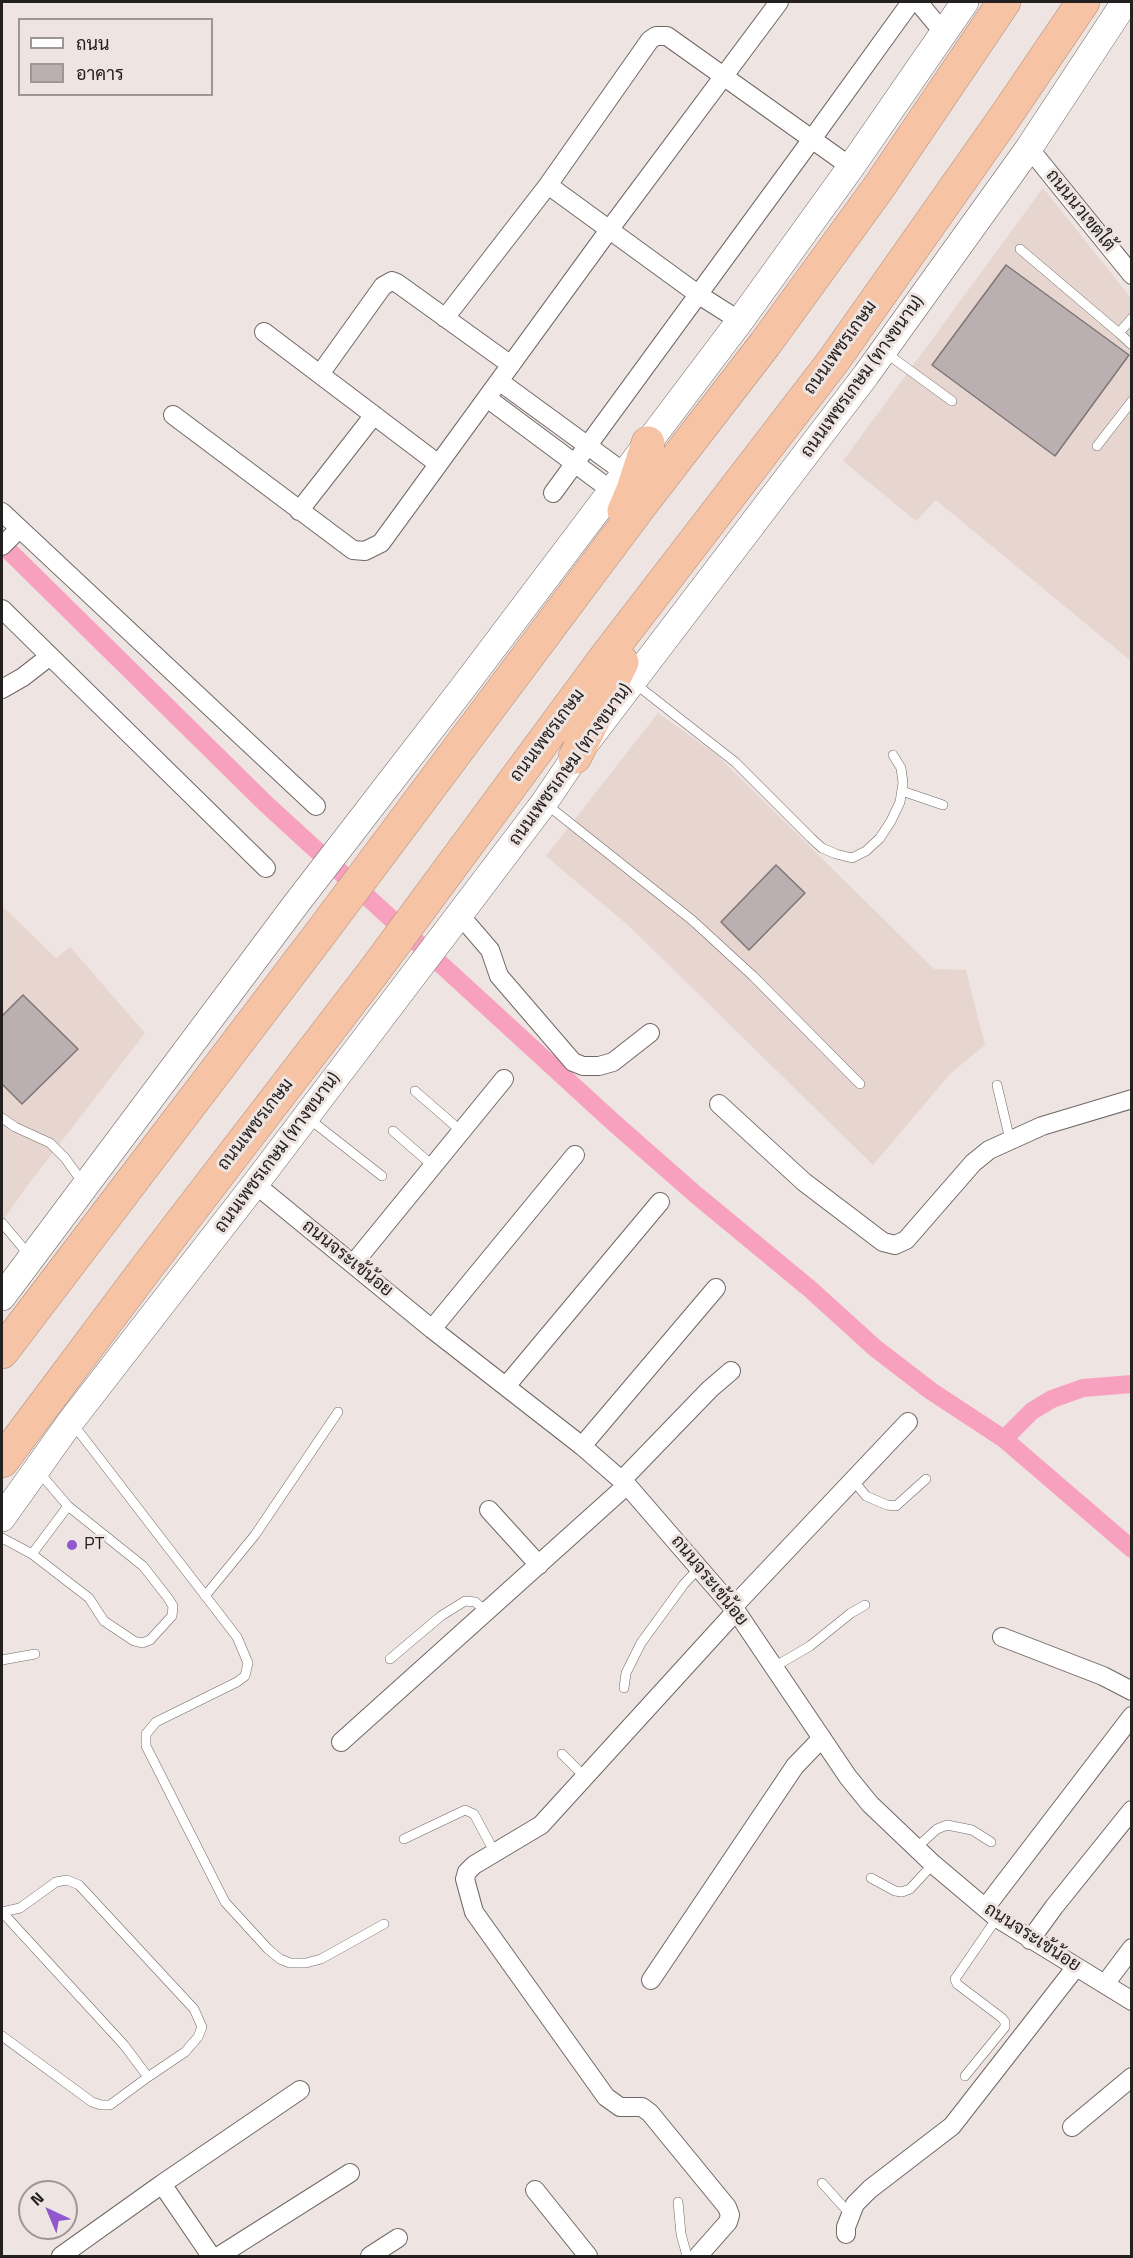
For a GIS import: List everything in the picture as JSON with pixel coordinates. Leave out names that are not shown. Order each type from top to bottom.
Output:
[{"type":"highway","points":[[2,1352],[765,344],[873,196],[1004,2]]},
{"type":"highway","name":"ถนนเพชรเกษม","points":[[2,1461],[375,970],[644,608],[834,360],[992,136],[1083,2]]},
{"type":"highway","points":[[607,551],[633,490],[648,443]]},
{"type":"highway","points":[[575,757],[629,648],[644,608]]},
{"type":"main road","points":[[2,1297],[296,904],[344,844],[740,321],[851,167],[965,2]]},
{"type":"main road","name":"ถนนเพชรเกษม (ทางขนาน)","points":[[2,1518],[71,1421],[255,1184],[544,803],[575,757],[884,351],[1029,148],[1125,2]]},
{"type":"street","points":[[174,415],[353,550],[365,550],[381,543],[437,463],[779,2]]},
{"type":"street","points":[[553,493],[911,2]]},
{"type":"street","points":[[918,2],[944,33]]},
{"type":"street","points":[[445,318],[548,185],[656,36],[667,36],[851,167]]},
{"type":"street","name":"ถนนนวเขตใต้","points":[[1029,148],[1131,275]]},
{"type":"street","points":[[548,185],[699,295],[740,321]]},
{"type":"street","points":[[320,374],[388,282],[397,283],[511,365]]},
{"type":"street","points":[[264,332],[437,463]]},
{"type":"street","points":[[500,381],[587,445],[619,482]]},
{"type":"street","points":[[487,398],[574,463],[619,482]]},
{"type":"street","points":[[300,511],[374,415]]},
{"type":"street","points":[[2,512],[10,537],[224,717],[316,806]]},
{"type":"street","points":[[2,609],[266,868]]},
{"type":"street","points":[[2,689],[50,656]]},
{"type":"street","points":[[456,918],[490,950],[499,976],[573,1062],[583,1066],[599,1066],[614,1062],[650,1033]]},
{"type":"street","points":[[353,1264],[504,1079]]},
{"type":"street","points":[[719,1104],[804,1182],[883,1242],[895,1245],[906,1240],[973,1163],[989,1150],[1042,1126],[1131,1099]]},
{"type":"street","points":[[432,1329],[575,1155]]},
{"type":"street","name":"ถนนจระเข้น้อย","points":[[255,1184],[625,1483],[735,1609],[848,1777],[870,1804],[933,1864],[991,1913],[1030,1940],[1131,2001]]},
{"type":"street","points":[[507,1386],[660,1202]]},
{"type":"street","points":[[582,1446],[716,1288]]},
{"type":"street","points":[[341,1742],[539,1564],[625,1483],[710,1389],[731,1371]]},
{"type":"street","points":[[698,2256],[728,2222],[730,2215],[650,2113],[642,2107],[620,2107],[606,2097],[474,1912],[465,1879],[467,1872],[474,1865],[541,1825],[735,1609],[908,1422]]},
{"type":"street","points":[[489,1510],[539,1564]]},
{"type":"street","points":[[1002,1637],[1103,1676],[1131,1691]]},
{"type":"street","points":[[991,1913],[1131,1716]]},
{"type":"street","points":[[651,1980],[795,1766],[822,1738]]},
{"type":"street","points":[[1030,1940],[1131,1810]]},
{"type":"street","points":[[1105,1984],[1131,1948]]},
{"type":"street","points":[[846,2234],[846,2226],[855,2204],[870,2189],[952,2126],[1076,1967]]},
{"type":"street","points":[[1072,2127],[1131,2077]]},
{"type":"street","points":[[61,2256],[300,2090]]},
{"type":"street","points":[[219,2256],[350,2173]]},
{"type":"street","points":[[162,2184],[211,2256]]},
{"type":"street","points":[[535,2190],[588,2256]]},
{"type":"street","points":[[370,2256],[398,2238]]},
{"type":"lane","points":[[1020,249],[1131,345]]},
{"type":"lane","points":[[1119,333],[1131,318]]},
{"type":"lane","points":[[884,351],[952,401]]},
{"type":"lane","points":[[1097,446],[1131,401]]},
{"type":"lane","points":[[633,681],[735,762],[822,848],[836,854],[852,858],[866,851],[880,838],[900,802],[902,791],[901,768],[894,755]]},
{"type":"lane","points":[[902,791],[943,805]]},
{"type":"lane","points":[[544,803],[692,920],[753,976],[860,1084]]},
{"type":"lane","points":[[997,1085],[1010,1140]]},
{"type":"lane","points":[[415,1092],[461,1131]]},
{"type":"lane","points":[[306,1116],[382,1176]]},
{"type":"lane","points":[[2,1118],[15,1127],[50,1143],[65,1158],[84,1185]]},
{"type":"lane","points":[[393,1131],[433,1166]]},
{"type":"lane","points":[[2,1223],[31,1257]]},
{"type":"lane","points":[[205,1596],[255,1535],[339,1412]]},
{"type":"lane","points":[[71,1421],[237,1637],[248,1663],[244,1676],[237,1682],[156,1722],[146,1734],[146,1746],[225,1902],[268,1949],[280,1959],[290,1963],[306,1963],[321,1959],[384,1924]]},
{"type":"lane","points":[[2,1538],[32,1554],[89,1598],[104,1621],[134,1641],[142,1643],[150,1640],[172,1616],[172,1606],[168,1598],[143,1566],[68,1506],[37,1469]]},
{"type":"lane","points":[[853,1480],[866,1496],[887,1505],[896,1506],[926,1479]]},
{"type":"lane","points":[[32,1554],[68,1506]]},
{"type":"lane","points":[[624,1688],[626,1673],[641,1643],[684,1584],[700,1567]]},
{"type":"lane","points":[[390,1659],[441,1616],[465,1601],[475,1602],[486,1611]]},
{"type":"lane","points":[[774,1667],[810,1646],[851,1613],[865,1605]]},
{"type":"lane","points":[[2,1660],[35,1654]]},
{"type":"lane","points":[[562,1754],[585,1777]]},
{"type":"lane","points":[[404,1839],[465,1810],[474,1814],[479,1821],[495,1853]]},
{"type":"lane","points":[[916,1848],[937,1829],[947,1825],[972,1830],[991,1842]]},
{"type":"lane","points":[[871,1878],[895,1891],[902,1892],[910,1889],[933,1864]]},
{"type":"lane","points":[[2,1912],[20,1908],[56,1882],[67,1880],[79,1885],[194,2008],[202,2028],[198,2037],[184,2052],[110,2105],[92,2102],[2,2036]]},
{"type":"lane","points":[[2,1912],[124,2045],[148,2077]]},
{"type":"lane","points":[[965,2076],[1005,2027],[1005,2022],[955,1980],[991,1913]]},
{"type":"lane","points":[[822,2183],[850,2214]]},
{"type":"lane","points":[[678,2202],[681,2234],[687,2256]]},
{"type":"shaded area","points":[[1043,188],[1131,298],[1131,661],[936,500],[916,521],[843,461]]},
{"type":"shaded area","points":[[658,713],[717,755],[934,969],[966,970],[985,1045],[951,1073],[873,1165],[630,927],[546,856]]},
{"type":"shaded area","points":[[2,906],[56,958],[70,947],[145,1033],[2,1222]]},
{"type":"building","points":[[1006,265],[1129,355],[1055,456],[932,365]]},
{"type":"building","points":[[776,865],[805,893],[749,950],[721,922]]},
{"type":"building","points":[[23,995],[78,1049],[22,1104],[2,1084],[2,1016]]},
{"type":"waterway","points":[[2,544],[266,804],[613,1122],[695,1194],[810,1289],[875,1348],[931,1391],[1004,1439],[1132,1549]]},
{"type":"waterway","points":[[1004,1439],[1032,1411],[1052,1399],[1083,1388],[1132,1384]]},
{"type":"place","name":"PT","points":[[72,1545]]}]
